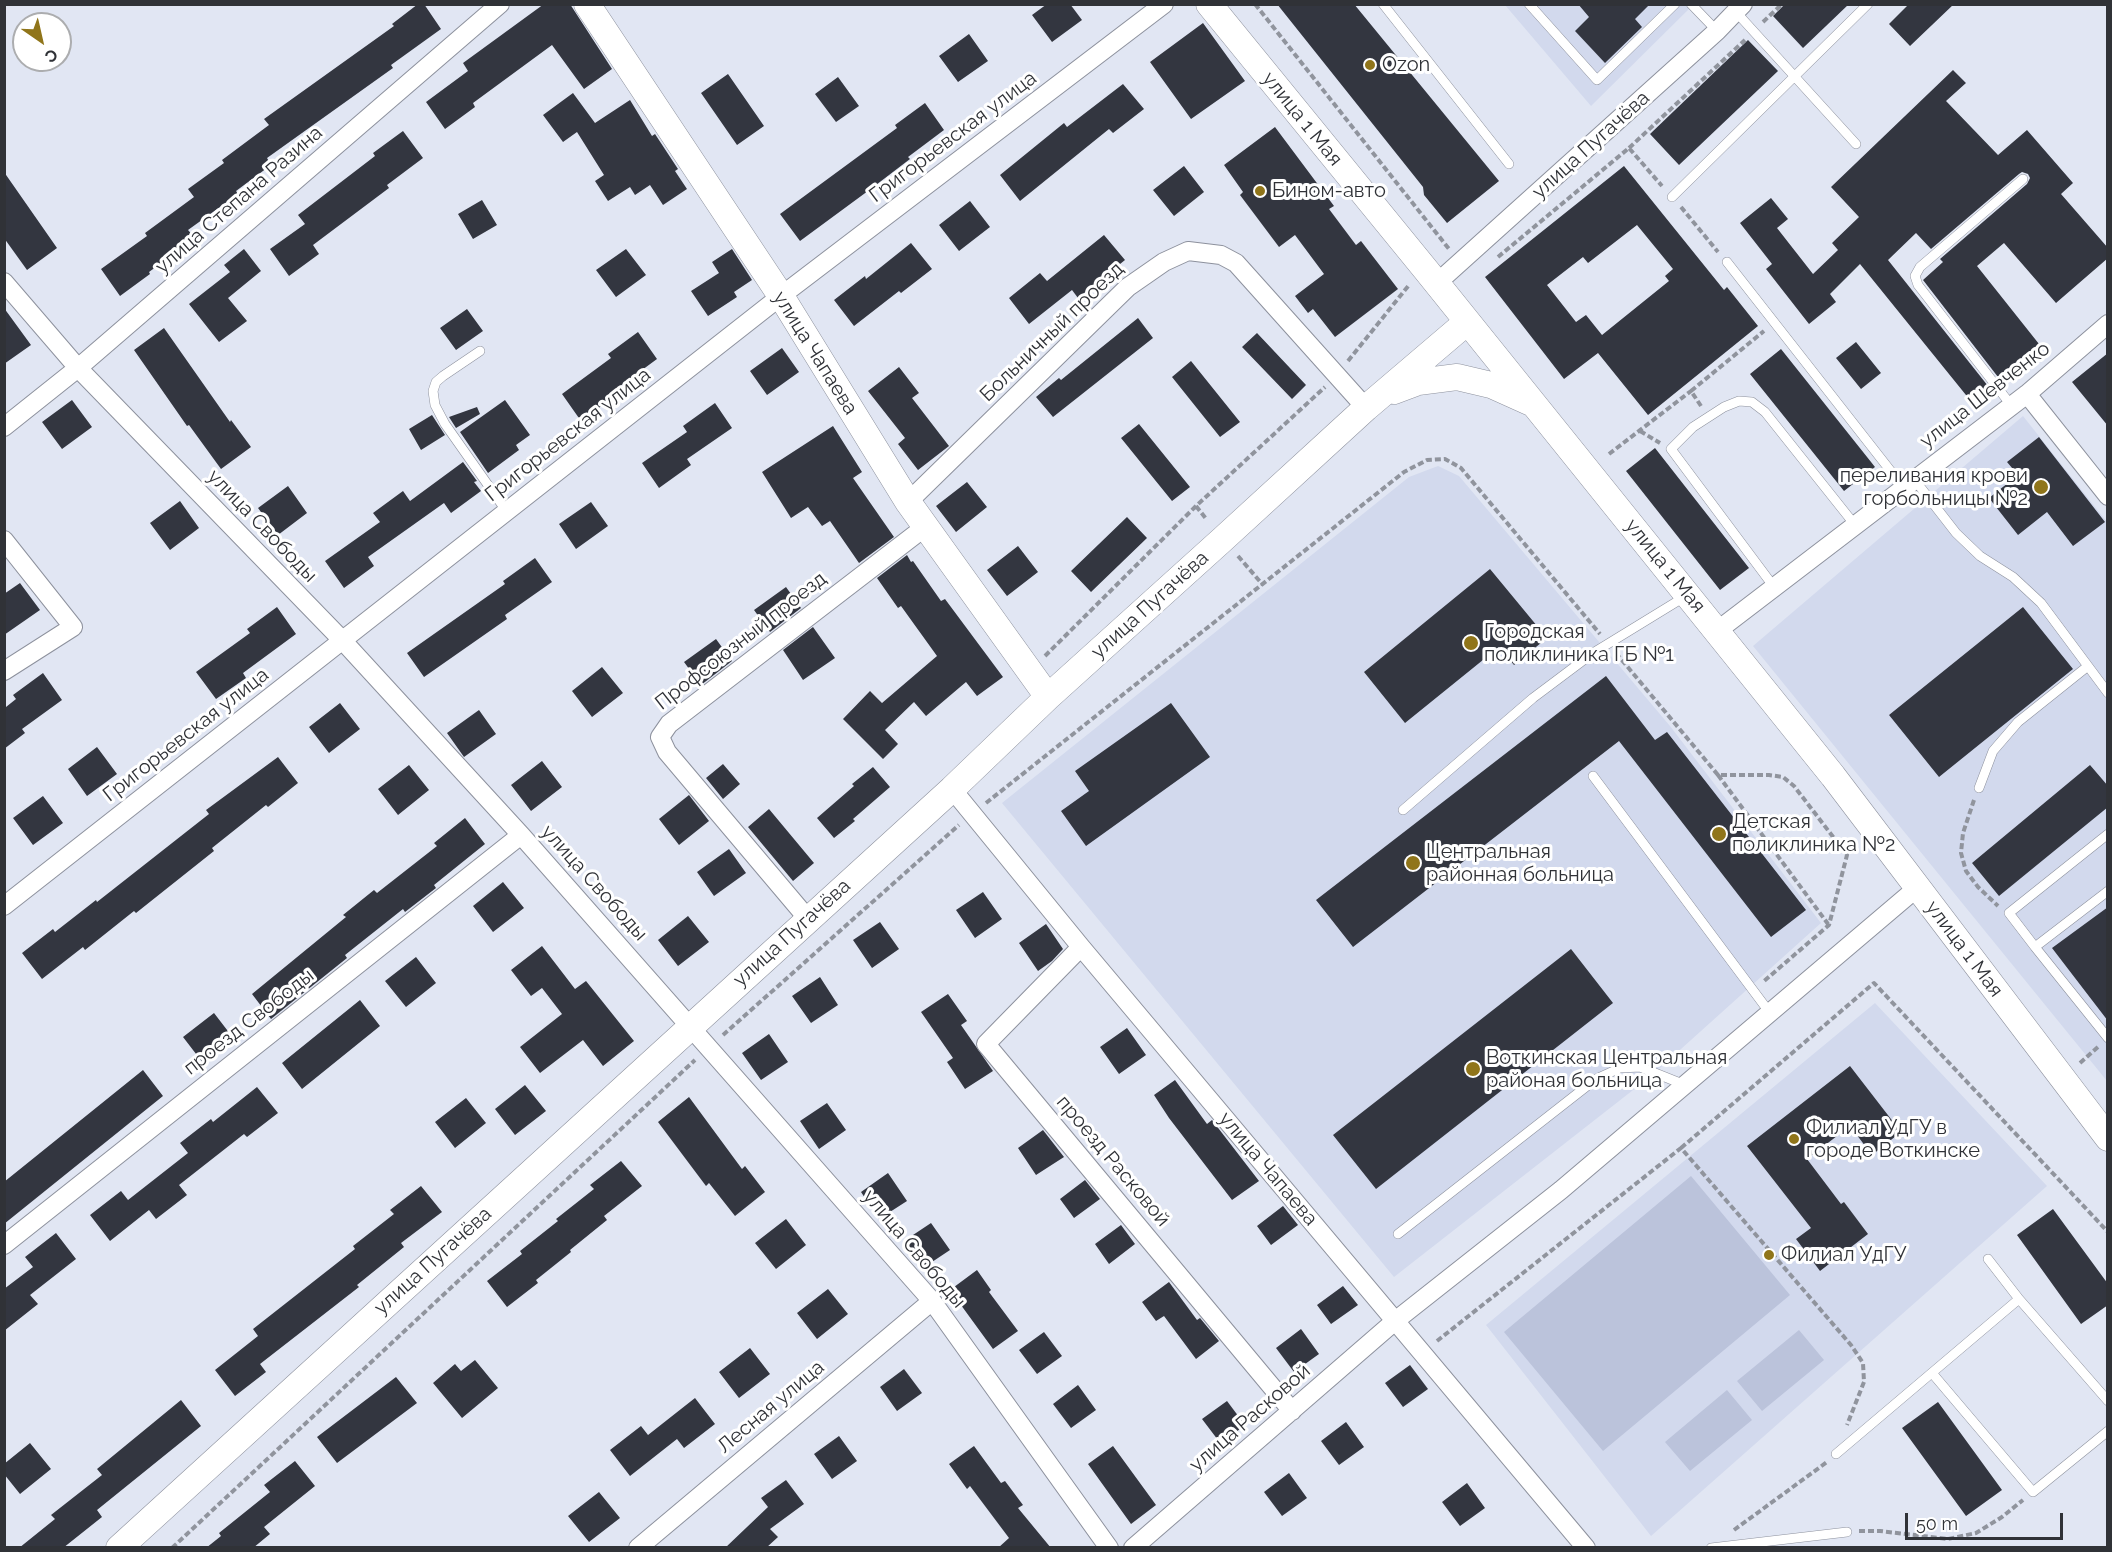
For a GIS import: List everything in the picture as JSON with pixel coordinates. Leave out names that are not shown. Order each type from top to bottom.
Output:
[{"type":"main road","name":"улица Чапаева","points":[[587,4],[781,296],[908,502],[1048,698]]},
{"type":"main road","name":"улица 1 Мая","points":[[1209,4],[1437,283],[1833,776],[2108,1138]]},
{"type":"main road","name":"улица Пугачёва","points":[[119,1548],[1372,403],[1467,322]]},
{"type":"main road","points":[[1372,403],[1418,382],[1456,377],[1491,385],[1535,405]]},
{"type":"street","name":"улица Степана Разина","points":[[4,427],[78,368],[500,4]]},
{"type":"street","name":"Григорьевская улица","points":[[4,906],[781,296],[1164,4]]},
{"type":"street","name":"улица Пугачёва","points":[[1437,283],[1739,8]]},
{"type":"street","name":"Больничный проезд","points":[[908,502],[1128,287],[1164,262],[1188,251],[1221,255],[1236,263],[1337,375],[1372,403]]},
{"type":"street","name":"улица Свободы","points":[[4,282],[78,368],[343,641],[520,835],[932,1301],[1110,1548]]},
{"type":"street","name":"улица Шевченко","points":[[1717,631],[2011,405],[2107,325]]},
{"type":"street","points":[[2026,393],[2108,496]]},
{"type":"street","name":"Профсоюзный проезд","points":[[808,919],[667,752],[660,737],[669,724],[925,526]]},
{"type":"street","points":[[4,540],[73,627],[4,671]]},
{"type":"street","name":"улица Чапаева","points":[[952,789],[1586,1548]]},
{"type":"street","name":"проезд Свободы","points":[[4,1245],[520,835]]},
{"type":"street","name":"улица Расковой","points":[[1133,1548],[1395,1321],[1561,1190],[1918,887]]},
{"type":"street","name":"проезд Расковой","points":[[1081,946],[986,1044],[1292,1411]]},
{"type":"street","name":"Лесная улица","points":[[639,1548],[932,1301]]},
{"type":"lane","points":[[1383,4],[1509,164]]},
{"type":"lane","points":[[1529,4],[1597,80],[1675,4]]},
{"type":"lane","points":[[1691,4],[1716,31]]},
{"type":"lane","points":[[1672,197],[1868,4]]},
{"type":"lane","points":[[1739,8],[1753,32],[1856,144]]},
{"type":"lane","points":[[2011,405],[1918,285],[1915,276],[1920,267],[2023,179]]},
{"type":"lane","points":[[1727,262],[1774,323],[1909,484],[1980,556],[2013,577],[2041,603],[2108,693]]},
{"type":"lane","points":[[480,351],[436,382],[433,391],[435,405],[507,512]]},
{"type":"lane","points":[[1774,587],[1671,449],[1693,427],[1708,416],[1739,401],[1752,402],[1765,412],[1855,525]]},
{"type":"lane","points":[[1402,810],[1533,698],[1608,644],[1688,595]]},
{"type":"lane","points":[[1978,788],[1993,751],[2019,722],[2088,666]]},
{"type":"lane","points":[[1593,776],[1770,1012]]},
{"type":"lane","points":[[2104,1042],[2008,913],[2108,834]]},
{"type":"lane","points":[[2035,947],[2108,891]]},
{"type":"lane","points":[[1398,1234],[1596,1079],[1620,1068],[1640,1067],[1685,1085]]},
{"type":"lane","points":[[1988,1259],[2019,1299],[2108,1401]]},
{"type":"lane","points":[[1836,1454],[2019,1299]]},
{"type":"lane","points":[[1932,1373],[2033,1492],[2108,1431]]},
{"type":"lane","points":[[1712,1547],[1847,1532]]},
{"type":"path","points":[[1254,4],[1449,249]]},
{"type":"path","points":[[1490,264],[1629,148],[1782,4]]},
{"type":"path","points":[[1629,148],[1727,262]]},
{"type":"path","points":[[1029,672],[1196,506],[1337,375],[1411,283]]},
{"type":"path","points":[[1609,454],[1774,323]]},
{"type":"path","points":[[1691,391],[1708,416]]},
{"type":"path","points":[[1640,431],[1671,449]]},
{"type":"path","points":[[172,1548],[709,1047],[972,813],[1404,472],[1427,460],[1445,459],[1461,468],[1718,775],[1829,925]]},
{"type":"path","points":[[1196,506],[1207,520]]},
{"type":"path","points":[[1238,556],[1263,585]]},
{"type":"path","points":[[1718,775],[1783,777],[1794,786],[1847,855],[1829,925],[1753,990]]},
{"type":"path","points":[[1978,788],[1963,833],[1961,853],[1966,871],[1977,887],[1992,902],[2008,913]]},
{"type":"path","points":[[1422,1353],[1681,1148],[1874,983],[2108,1232]]},
{"type":"path","points":[[2080,1063],[2104,1042]]},
{"type":"path","points":[[1681,1148],[1851,1345],[1863,1363],[1864,1382],[1836,1454],[1712,1547]]},
{"type":"path","points":[[1847,1532],[1880,1531],[1948,1539],[1976,1533],[2002,1517],[2033,1492]]},
{"type":"shaded area","points":[[1505,5],[1693,5],[1591,106]]},
{"type":"shaded area","points":[[2023,416],[2107,522],[2107,1081],[1753,646]]},
{"type":"shaded area","name":"Центральная районная больница","points":[[1438,466],[1459,476],[1670,726],[1821,923],[1651,1076],[1394,1277],[1002,803],[1409,477]]},
{"type":"shaded area","name":"Филиал УдГУ","points":[[1875,1003],[2047,1186],[1651,1536],[1486,1325]]},
{"type":"shaded area","points":[[1691,1176],[1790,1295],[1603,1451],[1504,1332]]},
{"type":"shaded area","points":[[1799,1330],[1824,1360],[1762,1411],[1737,1381]]},
{"type":"shaded area","points":[[1727,1390],[1752,1420],[1690,1471],[1665,1442]]},
{"type":"building","points":[[418,4],[424,4],[441,29],[391,65],[393,68],[267,158],[271,165],[236,191],[238,194],[188,230],[195,238],[120,296],[101,269],[147,236],[145,233],[194,197],[188,189],[224,163],[222,160],[269,125],[264,119],[394,26],[392,24]]},
{"type":"building","points":[[544,4],[570,4],[612,69],[584,89],[552,45],[473,103],[475,107],[445,129],[426,102],[468,71],[463,63]]},
{"type":"building","points":[[1047,4],[1070,4],[1082,20],[1052,42],[1032,15]]},
{"type":"building","points":[[1277,4],[1354,4],[1499,181],[1447,223],[1424,195],[1423,187]]},
{"type":"building","points":[[1578,4],[1650,4],[1635,19],[1642,27],[1605,63],[1575,31],[1589,17]]},
{"type":"building","points":[[1785,4],[1849,4],[1803,48],[1773,16]]},
{"type":"building","points":[[1909,4],[1954,4],[1910,46],[1889,24]]},
{"type":"building","points":[[1203,23],[1245,81],[1191,119],[1150,62]]},
{"type":"building","points":[[969,34],[988,61],[958,82],[939,56]]},
{"type":"building","points":[[1748,40],[1778,71],[1679,165],[1650,134]]},
{"type":"building","points":[[1953,70],[1966,83],[1946,101],[1998,155],[2027,130],[2073,183],[2061,194],[2108,248],[2108,258],[2056,303],[2004,243],[1977,266],[2039,344],[1998,377],[1923,280],[1943,262],[1940,259],[2027,184],[2030,178],[2028,174],[2022,172],[2019,174],[1931,249],[1916,233],[1888,260],[1988,386],[1970,400],[1860,264],[1830,294],[1836,302],[1809,324],[1766,269],[1772,264],[1740,223],[1771,198],[1788,219],[1777,228],[1813,274],[1838,250],[1832,243],[1859,217],[1831,187]]},
{"type":"building","points":[[728,74],[764,126],[737,145],[701,93]]},
{"type":"building","points":[[838,77],[859,106],[836,122],[815,94]]},
{"type":"building","points":[[1123,84],[1144,109],[1113,133],[1109,129],[1020,201],[1000,175],[1064,123],[1067,127]]},
{"type":"building","points":[[573,93],[595,123],[630,100],[652,136],[655,134],[678,169],[675,171],[687,189],[663,205],[650,185],[635,195],[630,187],[608,201],[595,181],[604,175],[577,132],[563,142],[543,115]]},
{"type":"building","points":[[925,103],[944,130],[908,157],[910,159],[800,241],[780,214],[897,128],[895,125]]},
{"type":"building","points":[[1275,127],[1334,206],[1329,209],[1356,245],[1361,241],[1398,289],[1335,337],[1313,309],[1308,313],[1295,296],[1324,274],[1295,235],[1279,247],[1240,195],[1243,192],[1224,165]]},
{"type":"building","points":[[403,131],[423,158],[387,185],[389,188],[313,245],[319,254],[289,276],[270,249],[305,224],[298,215],[375,156],[373,153]]},
{"type":"building","points":[[1184,166],[1204,192],[1174,216],[1153,190]]},
{"type":"building","points":[[1624,166],[1724,290],[1727,287],[1758,326],[1648,415],[1598,353],[1564,379],[1485,277]],"holes":[[[1637,225],[1673,269],[1665,276],[1669,281],[1602,335],[1586,315],[1576,322],[1547,285],[1583,257],[1588,263]]]},
{"type":"building","points":[[4,172],[57,248],[27,270],[4,238]]},
{"type":"building","points":[[482,200],[497,225],[473,239],[458,214]]},
{"type":"building","points":[[970,201],[990,227],[959,251],[939,225]]},
{"type":"building","points":[[1104,235],[1125,260],[1078,298],[1072,290],[1029,324],[1009,298],[1040,273],[1047,281]]},
{"type":"building","points":[[911,243],[932,269],[854,326],[834,300],[865,276],[866,279]]},
{"type":"building","points":[[244,249],[261,271],[228,298],[247,321],[219,342],[189,304],[230,272],[224,265]]},
{"type":"building","points":[[626,249],[646,275],[616,297],[596,270]]},
{"type":"building","points":[[732,249],[752,280],[734,292],[737,297],[708,316],[691,291],[719,273],[712,262]]},
{"type":"building","points":[[4,308],[31,345],[4,364]]},
{"type":"building","points":[[467,309],[483,331],[456,350],[440,328]]},
{"type":"building","points":[[1138,318],[1153,338],[1053,417],[1036,397],[1059,378],[1061,380]]},
{"type":"building","points":[[164,328],[230,422],[231,420],[251,447],[221,469],[189,425],[187,426],[134,350]]},
{"type":"building","points":[[638,332],[657,359],[608,395],[611,399],[581,421],[562,394],[611,358],[608,354]]},
{"type":"building","points":[[1257,333],[1306,385],[1292,399],[1242,347]]},
{"type":"building","points":[[1856,342],[1881,373],[1861,389],[1836,358]]},
{"type":"building","points":[[782,348],[799,372],[767,395],[750,371]]},
{"type":"building","points":[[1781,349],[1875,467],[1844,491],[1750,374]]},
{"type":"building","points":[[2108,353],[2108,426],[2072,382]]},
{"type":"building","points":[[1191,361],[1240,422],[1220,437],[1172,377]]},
{"type":"building","points":[[899,367],[919,393],[912,398],[949,446],[918,470],[898,444],[905,438],[868,391]]},
{"type":"building","points":[[72,400],[92,427],[62,449],[42,422]]},
{"type":"building","points":[[505,400],[530,435],[516,445],[519,450],[488,473],[460,432]]},
{"type":"building","points":[[715,403],[732,428],[687,459],[691,465],[659,488],[642,463],[687,432],[683,426]]},
{"type":"building","points":[[477,407],[480,414],[456,428],[449,417]]},
{"type":"building","points":[[432,415],[445,435],[421,450],[409,429]]},
{"type":"building","points":[[1139,424],[1190,487],[1172,501],[1121,438]]},
{"type":"building","points":[[833,426],[862,472],[853,478],[894,537],[859,563],[830,521],[822,526],[808,507],[791,518],[762,472]]},
{"type":"building","name":"переливания крови горбольницы №2","points":[[2039,437],[2105,522],[2073,546],[2047,512],[2018,535],[1989,498],[2018,475],[2007,462]]},
{"type":"building","points":[[1655,448],[1749,568],[1720,590],[1626,471]]},
{"type":"building","points":[[463,462],[477,481],[474,482],[481,491],[451,513],[444,503],[368,557],[374,566],[344,588],[325,561],[380,522],[373,513],[403,491],[410,501]]},
{"type":"building","points":[[967,482],[987,507],[956,532],[936,506]]},
{"type":"building","points":[[288,486],[307,513],[278,535],[258,508]]},
{"type":"building","points":[[180,501],[199,528],[170,550],[150,523]]},
{"type":"building","points":[[591,502],[608,526],[576,549],[559,524]]},
{"type":"building","points":[[1127,517],[1147,538],[1091,592],[1071,571]]},
{"type":"building","points":[[1018,546],[1038,572],[1007,596],[987,570]]},
{"type":"building","points":[[907,555],[941,601],[945,599],[1003,677],[977,696],[966,682],[926,716],[914,702],[885,730],[898,744],[883,759],[843,719],[870,691],[882,703],[937,656],[901,606],[898,608],[877,578]]},
{"type":"building","points":[[535,558],[552,582],[505,615],[507,619],[424,677],[407,653],[505,584],[503,581]]},
{"type":"building","name":"Городская поликлиника ГБ №1","points":[[1490,569],[1547,638],[1514,665],[1499,647],[1405,723],[1364,672]]},
{"type":"building","points":[[20,583],[40,610],[4,635],[4,594]]},
{"type":"building","points":[[786,587],[801,608],[770,632],[754,610]]},
{"type":"building","points":[[277,607],[296,634],[243,673],[246,678],[216,699],[196,672],[250,633],[247,629]]},
{"type":"building","points":[[2023,607],[2073,669],[1939,777],[1889,715]]},
{"type":"building","points":[[813,627],[835,658],[803,680],[783,650]]},
{"type":"building","points":[[716,639],[732,661],[701,685],[684,662]]},
{"type":"building","points":[[602,667],[623,693],[592,717],[572,691]]},
{"type":"building","points":[[43,673],[62,700],[22,729],[25,733],[4,749],[4,705],[6,707],[16,699],[13,695]]},
{"type":"building","points":[[1606,676],[1655,740],[1667,732],[1806,910],[1771,937],[1619,741],[1353,947],[1316,900]]},
{"type":"building","points":[[340,703],[360,729],[329,753],[309,727]]},
{"type":"building","points":[[1171,703],[1210,757],[1086,846],[1061,811],[1089,791],[1075,771]]},
{"type":"building","points":[[479,710],[496,734],[464,757],[447,733]]},
{"type":"building","points":[[97,747],[117,774],[87,796],[68,769]]},
{"type":"building","points":[[278,757],[298,783],[212,848],[214,851],[136,913],[134,911],[85,950],[83,947],[42,979],[22,953],[53,929],[55,932],[96,900],[97,902],[209,814],[206,810]]},
{"type":"building","points":[[542,761],[562,787],[531,811],[511,785]]},
{"type":"building","points":[[723,764],[740,784],[723,799],[706,778]]},
{"type":"building","points":[[409,765],[429,790],[398,815],[378,789]]},
{"type":"building","points":[[2090,765],[2108,786],[2108,807],[1999,896],[1972,863]]},
{"type":"building","points":[[873,767],[890,787],[834,838],[817,818]]},
{"type":"building","points":[[689,795],[709,821],[679,845],[659,819]]},
{"type":"building","points":[[43,796],[63,823],[33,845],[13,818]]},
{"type":"building","points":[[769,809],[814,863],[793,881],[748,827]]},
{"type":"building","points":[[465,818],[485,844],[434,885],[436,888],[405,912],[403,909],[345,955],[347,958],[271,1019],[252,994],[346,917],[343,915],[374,890],[377,893],[437,846],[434,843]]},
{"type":"building","points":[[729,849],[746,873],[714,896],[697,872]]},
{"type":"building","points":[[503,882],[524,908],[493,932],[473,906]]},
{"type":"building","points":[[983,892],[1002,919],[975,938],[956,910]]},
{"type":"building","points":[[2108,907],[2108,1021],[2052,948]]},
{"type":"building","points":[[688,916],[709,942],[678,966],[658,940]]},
{"type":"building","points":[[880,922],[899,949],[872,968],[853,940]]},
{"type":"building","points":[[1046,924],[1063,949],[1038,971],[1019,943]]},
{"type":"building","points":[[542,946],[575,989],[586,981],[634,1041],[603,1066],[583,1040],[540,1073],[520,1047],[562,1014],[542,988],[531,996],[511,970]]},
{"type":"building","name":"Воткинская Центральная районая больница","points":[[1571,949],[1613,1003],[1376,1189],[1333,1135]]},
{"type":"building","points":[[416,957],[436,983],[406,1007],[385,981]]},
{"type":"building","points":[[820,977],[838,1005],[811,1023],[792,996]]},
{"type":"building","points":[[948,994],[967,1021],[961,1025],[993,1071],[965,1089],[947,1062],[953,1058],[921,1012]]},
{"type":"building","points":[[360,1000],[380,1026],[302,1089],[282,1063]]},
{"type":"building","points":[[214,1013],[234,1039],[203,1063],[183,1037]]},
{"type":"building","points":[[1127,1028],[1146,1055],[1119,1074],[1100,1047]]},
{"type":"building","points":[[769,1034],[788,1062],[761,1080],[742,1053]]},
{"type":"building","name":"Филиал УдГУ в городе Воткинске","points":[[1850,1066],[1901,1132],[1872,1155],[1850,1126],[1807,1159],[1841,1204],[1844,1202],[1868,1234],[1820,1271],[1796,1239],[1811,1228],[1747,1146]]},
{"type":"building","points":[[143,1070],[163,1096],[4,1224],[4,1182]]},
{"type":"building","points":[[1175,1080],[1207,1124],[1212,1120],[1259,1181],[1232,1200],[1154,1095]]},
{"type":"building","points":[[525,1085],[546,1111],[515,1135],[495,1109]]},
{"type":"building","points":[[257,1087],[278,1113],[247,1137],[244,1134],[179,1185],[187,1195],[156,1219],[149,1210],[110,1241],[90,1215],[121,1191],[128,1200],[188,1153],[180,1143],[211,1119],[213,1122]]},
{"type":"building","points":[[689,1097],[742,1169],[745,1166],[765,1192],[735,1216],[709,1183],[706,1186],[658,1122]]},
{"type":"building","points":[[466,1098],[486,1123],[455,1148],[435,1122]]},
{"type":"building","points":[[827,1103],[846,1130],[819,1149],[800,1121]]},
{"type":"building","points":[[1043,1130],[1064,1157],[1036,1175],[1018,1148]]},
{"type":"building","points":[[621,1161],[642,1186],[604,1216],[607,1220],[536,1280],[538,1283],[507,1307],[487,1281],[522,1254],[520,1251],[594,1189],[590,1185]]},
{"type":"building","points":[[888,1173],[907,1201],[879,1219],[861,1192]]},
{"type":"building","points":[[1085,1180],[1100,1199],[1074,1218],[1060,1199]]},
{"type":"building","points":[[421,1186],[442,1212],[401,1243],[404,1247],[357,1285],[359,1287],[260,1364],[266,1372],[235,1396],[215,1370],[258,1336],[253,1329],[355,1249],[353,1246],[394,1214],[390,1210]]},
{"type":"building","points":[[1283,1206],[1298,1225],[1271,1245],[1257,1226]]},
{"type":"building","points":[[2053,1209],[2108,1284],[2108,1305],[2081,1324],[2017,1235]]},
{"type":"building","points":[[786,1219],[806,1245],[776,1269],[755,1243]]},
{"type":"building","points":[[931,1223],[950,1250],[923,1268],[904,1241]]},
{"type":"building","points":[[1121,1225],[1135,1244],[1109,1264],[1095,1244]]},
{"type":"building","points":[[56,1233],[76,1259],[30,1295],[38,1304],[4,1331],[4,1289],[33,1267],[25,1257]]},
{"type":"building","points":[[977,1270],[991,1290],[989,1292],[1018,1331],[993,1349],[950,1290]]},
{"type":"building","points":[[1169,1282],[1197,1320],[1200,1318],[1219,1341],[1196,1359],[1164,1316],[1156,1321],[1142,1302]]},
{"type":"building","points":[[1343,1286],[1358,1305],[1331,1324],[1317,1305]]},
{"type":"building","points":[[828,1289],[848,1314],[817,1339],[797,1313]]},
{"type":"building","points":[[1301,1329],[1319,1354],[1294,1372],[1276,1348]]},
{"type":"building","points":[[1044,1332],[1062,1356],[1037,1374],[1019,1350]]},
{"type":"building","points":[[750,1348],[770,1374],[739,1398],[719,1372]]},
{"type":"building","points":[[475,1360],[498,1388],[462,1418],[433,1383],[455,1364],[461,1371]]},
{"type":"building","points":[[1410,1365],[1428,1389],[1403,1407],[1385,1383]]},
{"type":"building","points":[[904,1369],[922,1393],[897,1411],[880,1387]]},
{"type":"building","points":[[396,1377],[417,1403],[337,1463],[317,1437]]},
{"type":"building","points":[[1078,1385],[1096,1410],[1071,1428],[1053,1404]]},
{"type":"building","points":[[695,1398],[715,1424],[684,1448],[677,1439],[630,1476],[610,1450],[641,1426],[648,1435]]},
{"type":"building","points":[[181,1400],[201,1426],[97,1510],[102,1517],[63,1548],[19,1548],[55,1519],[51,1515],[102,1475],[97,1469]]},
{"type":"building","points":[[1227,1401],[1245,1425],[1221,1444],[1202,1419]]},
{"type":"building","points":[[1938,1402],[2002,1490],[1966,1516],[1902,1428]]},
{"type":"building","points":[[1346,1422],[1364,1447],[1339,1465],[1321,1441]]},
{"type":"building","points":[[839,1436],[857,1461],[832,1479],[814,1454]]},
{"type":"building","points":[[30,1443],[51,1469],[20,1494],[4,1474],[4,1464]]},
{"type":"building","points":[[974,1446],[1001,1483],[1005,1481],[1023,1505],[1018,1508],[1051,1548],[998,1548],[1009,1538],[970,1486],[967,1489],[949,1464]]},
{"type":"building","points":[[1113,1446],[1156,1505],[1131,1524],[1088,1464]]},
{"type":"building","points":[[295,1461],[315,1486],[264,1527],[270,1534],[253,1548],[206,1548],[221,1536],[219,1533],[270,1492],[264,1485]]},
{"type":"building","points":[[1289,1473],[1307,1498],[1282,1516],[1264,1492]]},
{"type":"building","points":[[786,1480],[804,1504],[770,1529],[778,1537],[766,1548],[725,1548],[768,1507],[761,1498]]},
{"type":"building","points":[[1467,1483],[1485,1508],[1460,1526],[1442,1502]]},
{"type":"building","points":[[599,1492],[620,1518],[589,1542],[568,1516]]},
{"type":"place","name":"Ozon","points":[[1370,65]]},
{"type":"place","name":"Бином-авто","points":[[1260,191]]},
{"type":"place","name":"переливания крови горбольницы №2","points":[[2041,487]]},
{"type":"place","name":"Городская поликлиника ГБ №1","points":[[1471,643]]},
{"type":"place","name":"Детская поликлиника №2","points":[[1719,834]]},
{"type":"place","name":"Центральная районная больница","points":[[1413,863]]},
{"type":"place","name":"Воткинская Центральная районая больница","points":[[1473,1069]]},
{"type":"place","name":"Филиал УдГУ в городе Воткинске","points":[[1794,1139]]},
{"type":"place","name":"Филиал УдГУ","points":[[1769,1255]]}]
